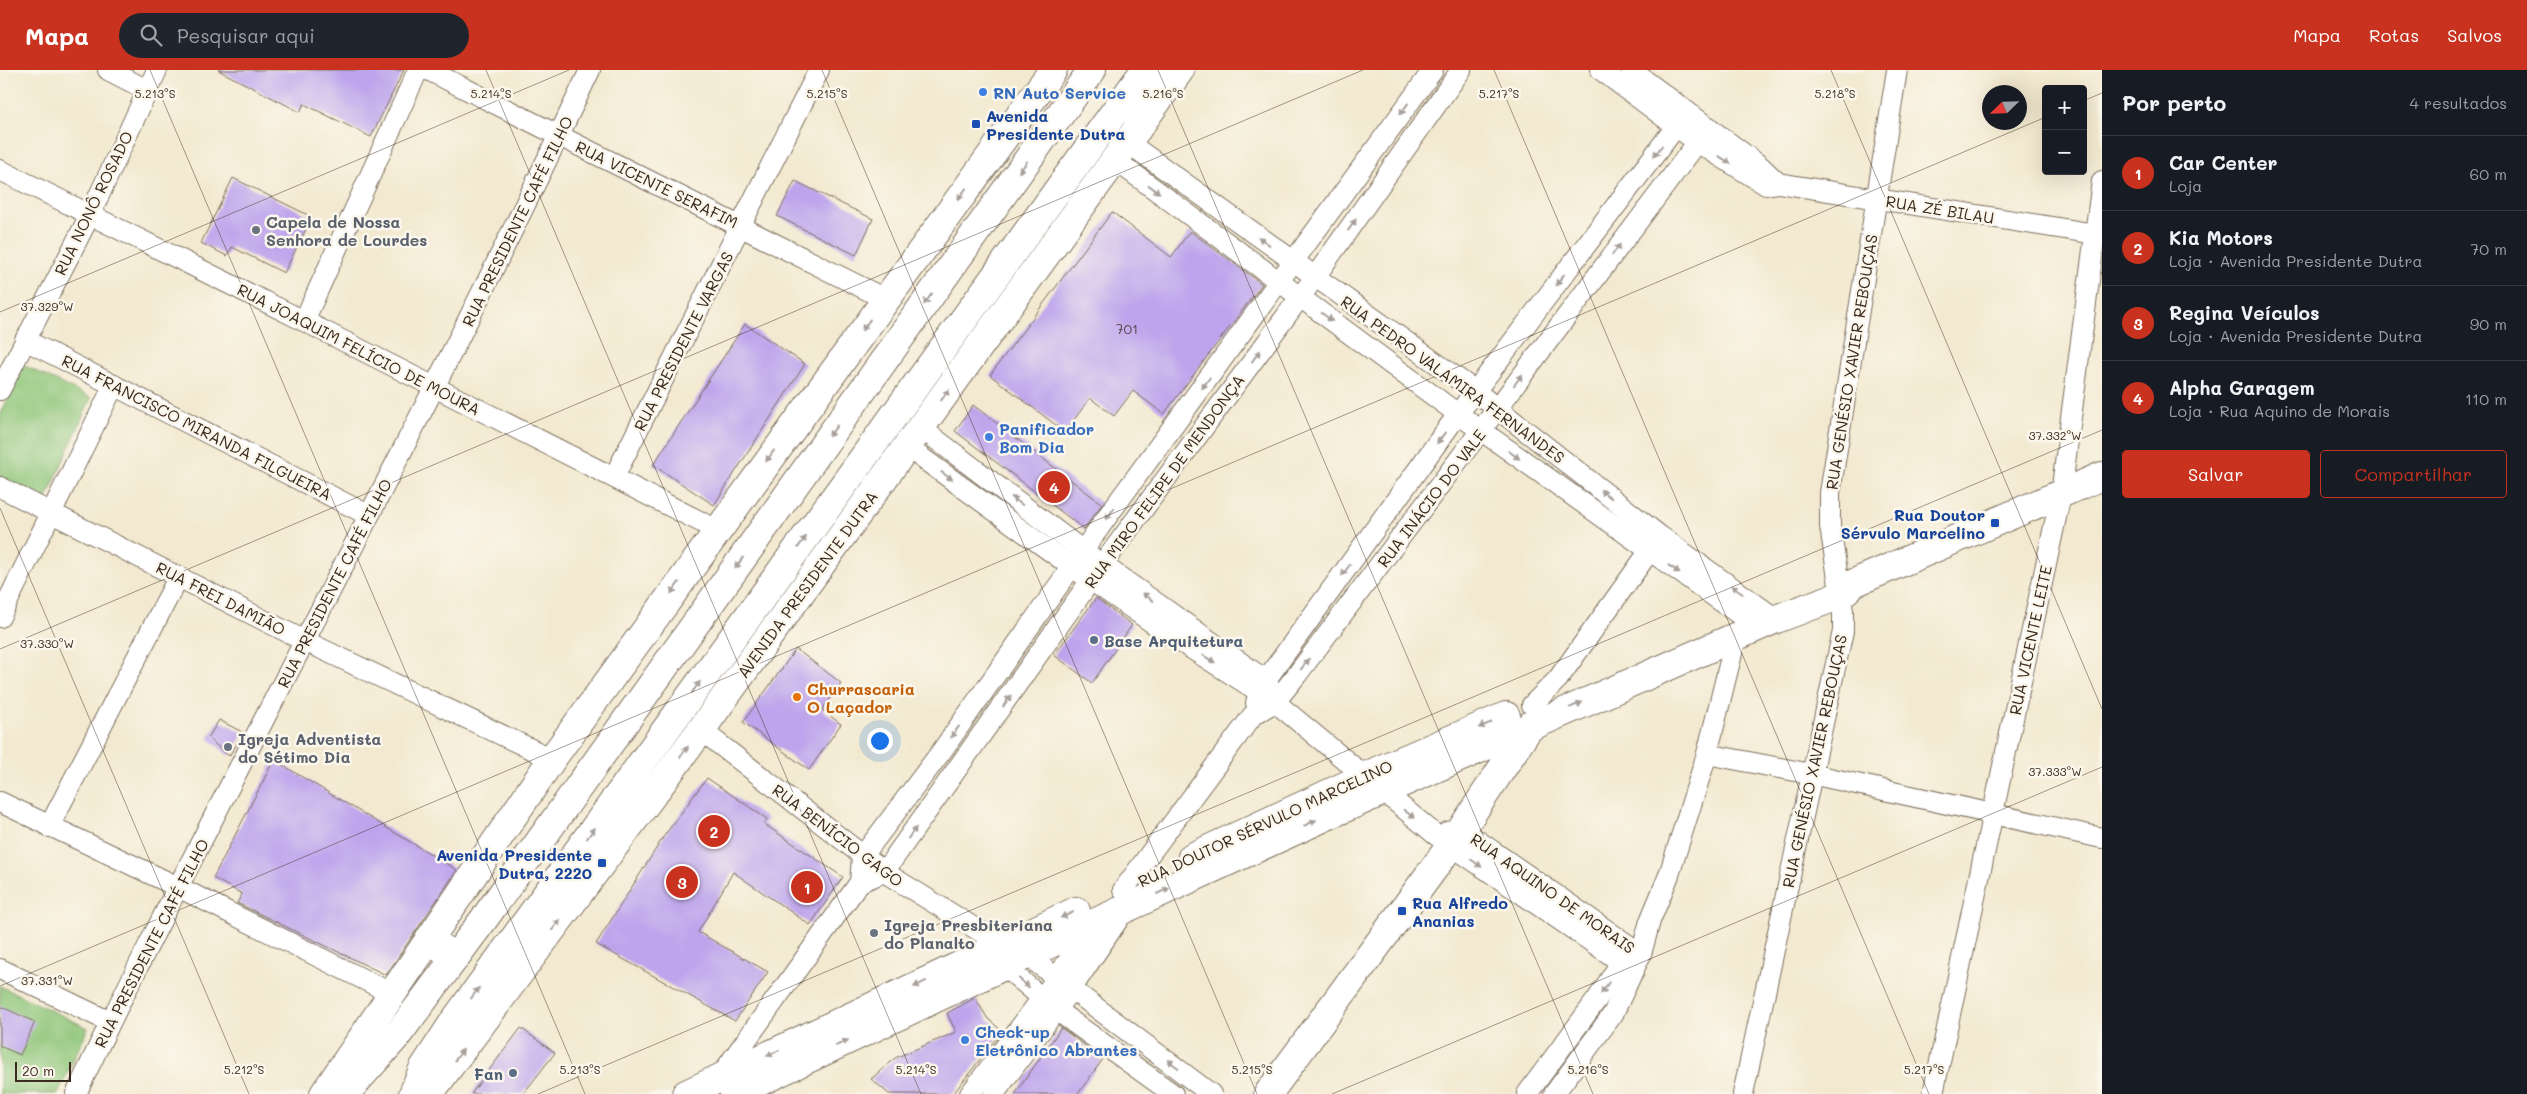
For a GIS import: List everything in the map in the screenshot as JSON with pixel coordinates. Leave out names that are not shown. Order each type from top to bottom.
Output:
[{"type":"main road","points":[[324,1094],[552,758],[1053,70]]},
{"type":"main road","name":"AVENIDA PRESIDENTE DUTRA","points":[[413,1094],[423,1069],[455,1020],[1145,70]]},
{"type":"main road","points":[[1126,144],[1154,70]]},
{"type":"main road","name":"AVENIDA PRESIDENTE DUTRA","points":[[429,1094],[701,730],[1180,70]]},
{"type":"main road","points":[[345,1094],[396,1036],[455,958],[1085,76]]},
{"type":"main road","name":"RUA DOUTOR SÉRVULO MARCELINO","points":[[686,1094],[726,1087],[1002,949],[1125,899],[1376,779],[1537,708],[1844,586],[2102,476]]},
{"type":"main road","name":"RUA DOUTOR SÉRVULO MARCELINO","points":[[1376,779],[1537,708],[1754,621]]},
{"type":"main road","points":[[1268,1094],[1450,836],[1537,708]]},
{"type":"main road","points":[[615,799],[659,786]]},
{"type":"main road","points":[[1247,1094],[1450,836]]},
{"type":"main road","name":"RUA DOUTOR SÉRVULO MARCELINO","points":[[1002,949],[1092,924],[1125,899]]},
{"type":"main road","points":[[429,939],[455,958]]},
{"type":"street","points":[[108,70],[147,90]]},
{"type":"street","name":"RUA NONÔ ROSADO","points":[[0,390],[90,215],[158,70]]},
{"type":"street","points":[[304,320],[418,70]]},
{"type":"street","name":"RUA VICENTE SERAFIM","points":[[428,70],[885,299]]},
{"type":"street","name":"RUA PRESIDENTE CAFÉ FILHO","points":[[76,1094],[178,887],[435,387],[590,70]]},
{"type":"street","name":"RUA PRESIDENTE VARGAS","points":[[614,477],[819,70]]},
{"type":"street","name":"RUA MIRO FELIPE DE MENDONÇA","points":[[862,857],[941,752],[1072,567],[1433,70]]},
{"type":"street","name":"RUA MIRO FELIPE DE MENDONÇA","points":[[884,872],[960,768],[1102,564],[1315,277],[1461,70]]},
{"type":"street","name":"RUA ZÉ BILAU","points":[[1601,70],[1682,120],[1703,135],[1757,181],[1766,185],[1778,183],[2099,234]]},
{"type":"street","name":"RUA ZÉ BILAU","points":[[1631,70],[1682,120]]},
{"type":"street","name":"RUA GENÉSIO XAVIER REBOUÇAS","points":[[1743,1094],[1843,631],[1844,586],[1830,526],[1830,493],[1897,70]]},
{"type":"street","name":"RUA INÁCIO DO VALE","points":[[970,1094],[1065,983],[1270,692],[1458,414],[1682,120]]},
{"type":"street","name":"RUA INÁCIO DO VALE","points":[[1270,692],[1482,431],[1497,408],[1703,135]]},
{"type":"street","name":"RUA PEDRO VALAMIRA FERNANDES","points":[[1126,144],[1476,391],[1660,536],[1754,621]]},
{"type":"street","name":"RUA PEDRO VALAMIRA FERNANDES","points":[[1126,144],[1300,297],[1390,365],[1650,553],[1754,621]]},
{"type":"street","name":"RUA JOAQUIM FELÍCIO DE MOURA","points":[[0,170],[304,320],[717,530]]},
{"type":"street","name":"RUA VICENTE LEITE","points":[[1933,1094],[2061,494],[2099,234],[2102,181]]},
{"type":"street","name":"RUA FRANCISCO MIRANDA FILGUEIRA","points":[[25,340],[368,515]]},
{"type":"street","points":[[1390,365],[1407,343]]},
{"type":"street","points":[[0,617],[114,385]]},
{"type":"street","name":"RUA AQUINO DE MORAIS","points":[[914,438],[1102,564],[1174,627]]},
{"type":"street","name":"RUA AQUINO DE MORAIS","points":[[914,438],[1072,567],[1091,580],[1174,627],[1270,692],[1376,779],[1450,836],[1632,959]]},
{"type":"street","name":"RUA FREI DAMIÃO","points":[[0,487],[180,576],[305,641],[552,758]]},
{"type":"street","points":[[1537,708],[1650,553],[1660,536]]},
{"type":"street","points":[[49,827],[180,576]]},
{"type":"street","points":[[1549,1064],[1560,1086],[1613,1014],[1632,959],[1669,875],[1707,754],[1754,621]]},
{"type":"street","name":"RUA BENÍCIO GAGO","points":[[701,730],[862,857],[1002,949],[1065,983],[1211,1094]]},
{"type":"street","points":[[941,752],[960,768]]},
{"type":"street","points":[[1707,754],[1812,774],[2102,838]]},
{"type":"street","points":[[0,802],[178,887],[393,994]]},
{"type":"street","points":[[726,1087],[860,882],[862,857]]},
{"type":"street","points":[[860,882],[884,872]]},
{"type":"street","name":"RUA INÁCIO DO VALE","points":[[1065,983],[1092,924]]},
{"type":"street","name":"RUA BENÍCIO GAGO","points":[[1002,949],[1049,1004],[1173,1094]]},
{"type":"street","points":[[1527,1094],[1632,959]]},
{"type":"street","points":[[0,969],[110,1022]]},
{"type":"street","name":"RUA INÁCIO DO VALE","points":[[994,1094],[1049,1004]]},
{"type":"green space","points":[[23,365],[91,398],[46,500],[0,478],[0,416]]},
{"type":"green space","points":[[0,986],[88,1028],[58,1094],[0,1094]]},
{"type":"building","points":[[218,70],[404,70],[371,137],[304,104],[300,112]]},
{"type":"building","name":"Capela de Nossa Senhora de Lourdes","points":[[233,178],[312,217],[284,273],[232,247],[227,256],[201,243]]},
{"type":"building","points":[[795,181],[873,219],[856,255],[777,216]]},
{"type":"building","points":[[1112,212],[1171,257],[1190,231],[1262,284],[1164,414],[1133,391],[1114,416],[1090,398],[1065,432],[990,375]]},
{"type":"building","points":[[745,324],[805,364],[714,505],[653,465]]},
{"type":"building","points":[[973,405],[1102,504],[1084,529],[955,431]]},
{"type":"building","name":"Base Arquitetura","points":[[1096,598],[1132,625],[1092,683],[1054,655]]},
{"type":"building","name":"Churrascaria O Laçador","points":[[796,649],[841,683],[822,710],[841,724],[809,770],[743,722]]},
{"type":"building","name":"Igreja Adventista do Sétimo Dia","points":[[219,720],[244,733],[229,756],[208,738]]},
{"type":"building","points":[[274,760],[457,870],[386,975],[237,903],[242,894],[213,878]]},
{"type":"building","points":[[707,778],[767,819],[764,824],[843,877],[810,925],[733,872],[698,932],[768,972],[735,1021],[596,944],[664,836]]},
{"type":"building","points":[[975,998],[988,1019],[1002,1031],[953,1094],[889,1094],[871,1079],[895,1058],[956,1032],[947,1013]]},
{"type":"building","points":[[0,1006],[35,1022],[20,1055],[0,1046]]},
{"type":"building","name":"Fan","points":[[521,1028],[555,1053],[523,1094],[471,1094]]},
{"type":"building","points":[[1061,1028],[1103,1059],[1078,1094],[1015,1094]]},
{"type":"place","name":"RN Auto Service","points":[[983,92]]},
{"type":"place","name":"Avenida Presidente Dutra","points":[[976,124]]},
{"type":"place","name":"Capela de Nossa Senhora de Lourdes","points":[[256,230]]},
{"type":"place","name":"Panificador Bom Dia","points":[[989,437]]},
{"type":"place","name":"Alpha Garagem","points":[[1054,487]]},
{"type":"place","name":"Rua Doutor Sérvulo Marcelino","points":[[1995,523]]},
{"type":"place","name":"Base Arquitetura","points":[[1094,640]]},
{"type":"place","name":"Churrascaria O Laçador","points":[[797,697]]},
{"type":"place","name":"Igreja Adventista do Sétimo Dia","points":[[228,747]]},
{"type":"place","name":"Kia Motors","points":[[714,831]]},
{"type":"place","name":"Avenida Presidente Dutra, 2220","points":[[602,863]]},
{"type":"place","name":"Regina Veículos","points":[[682,882]]},
{"type":"place","name":"Car Center","points":[[807,887]]},
{"type":"place","name":"Rua Alfredo Ananias","points":[[1402,911]]},
{"type":"place","name":"Igreja Presbiteriana do Planalto","points":[[874,933]]},
{"type":"place","name":"Check-up Eletrônico Abrantes","points":[[965,1040]]},
{"type":"place","name":"Fan","points":[[513,1073]]}]
